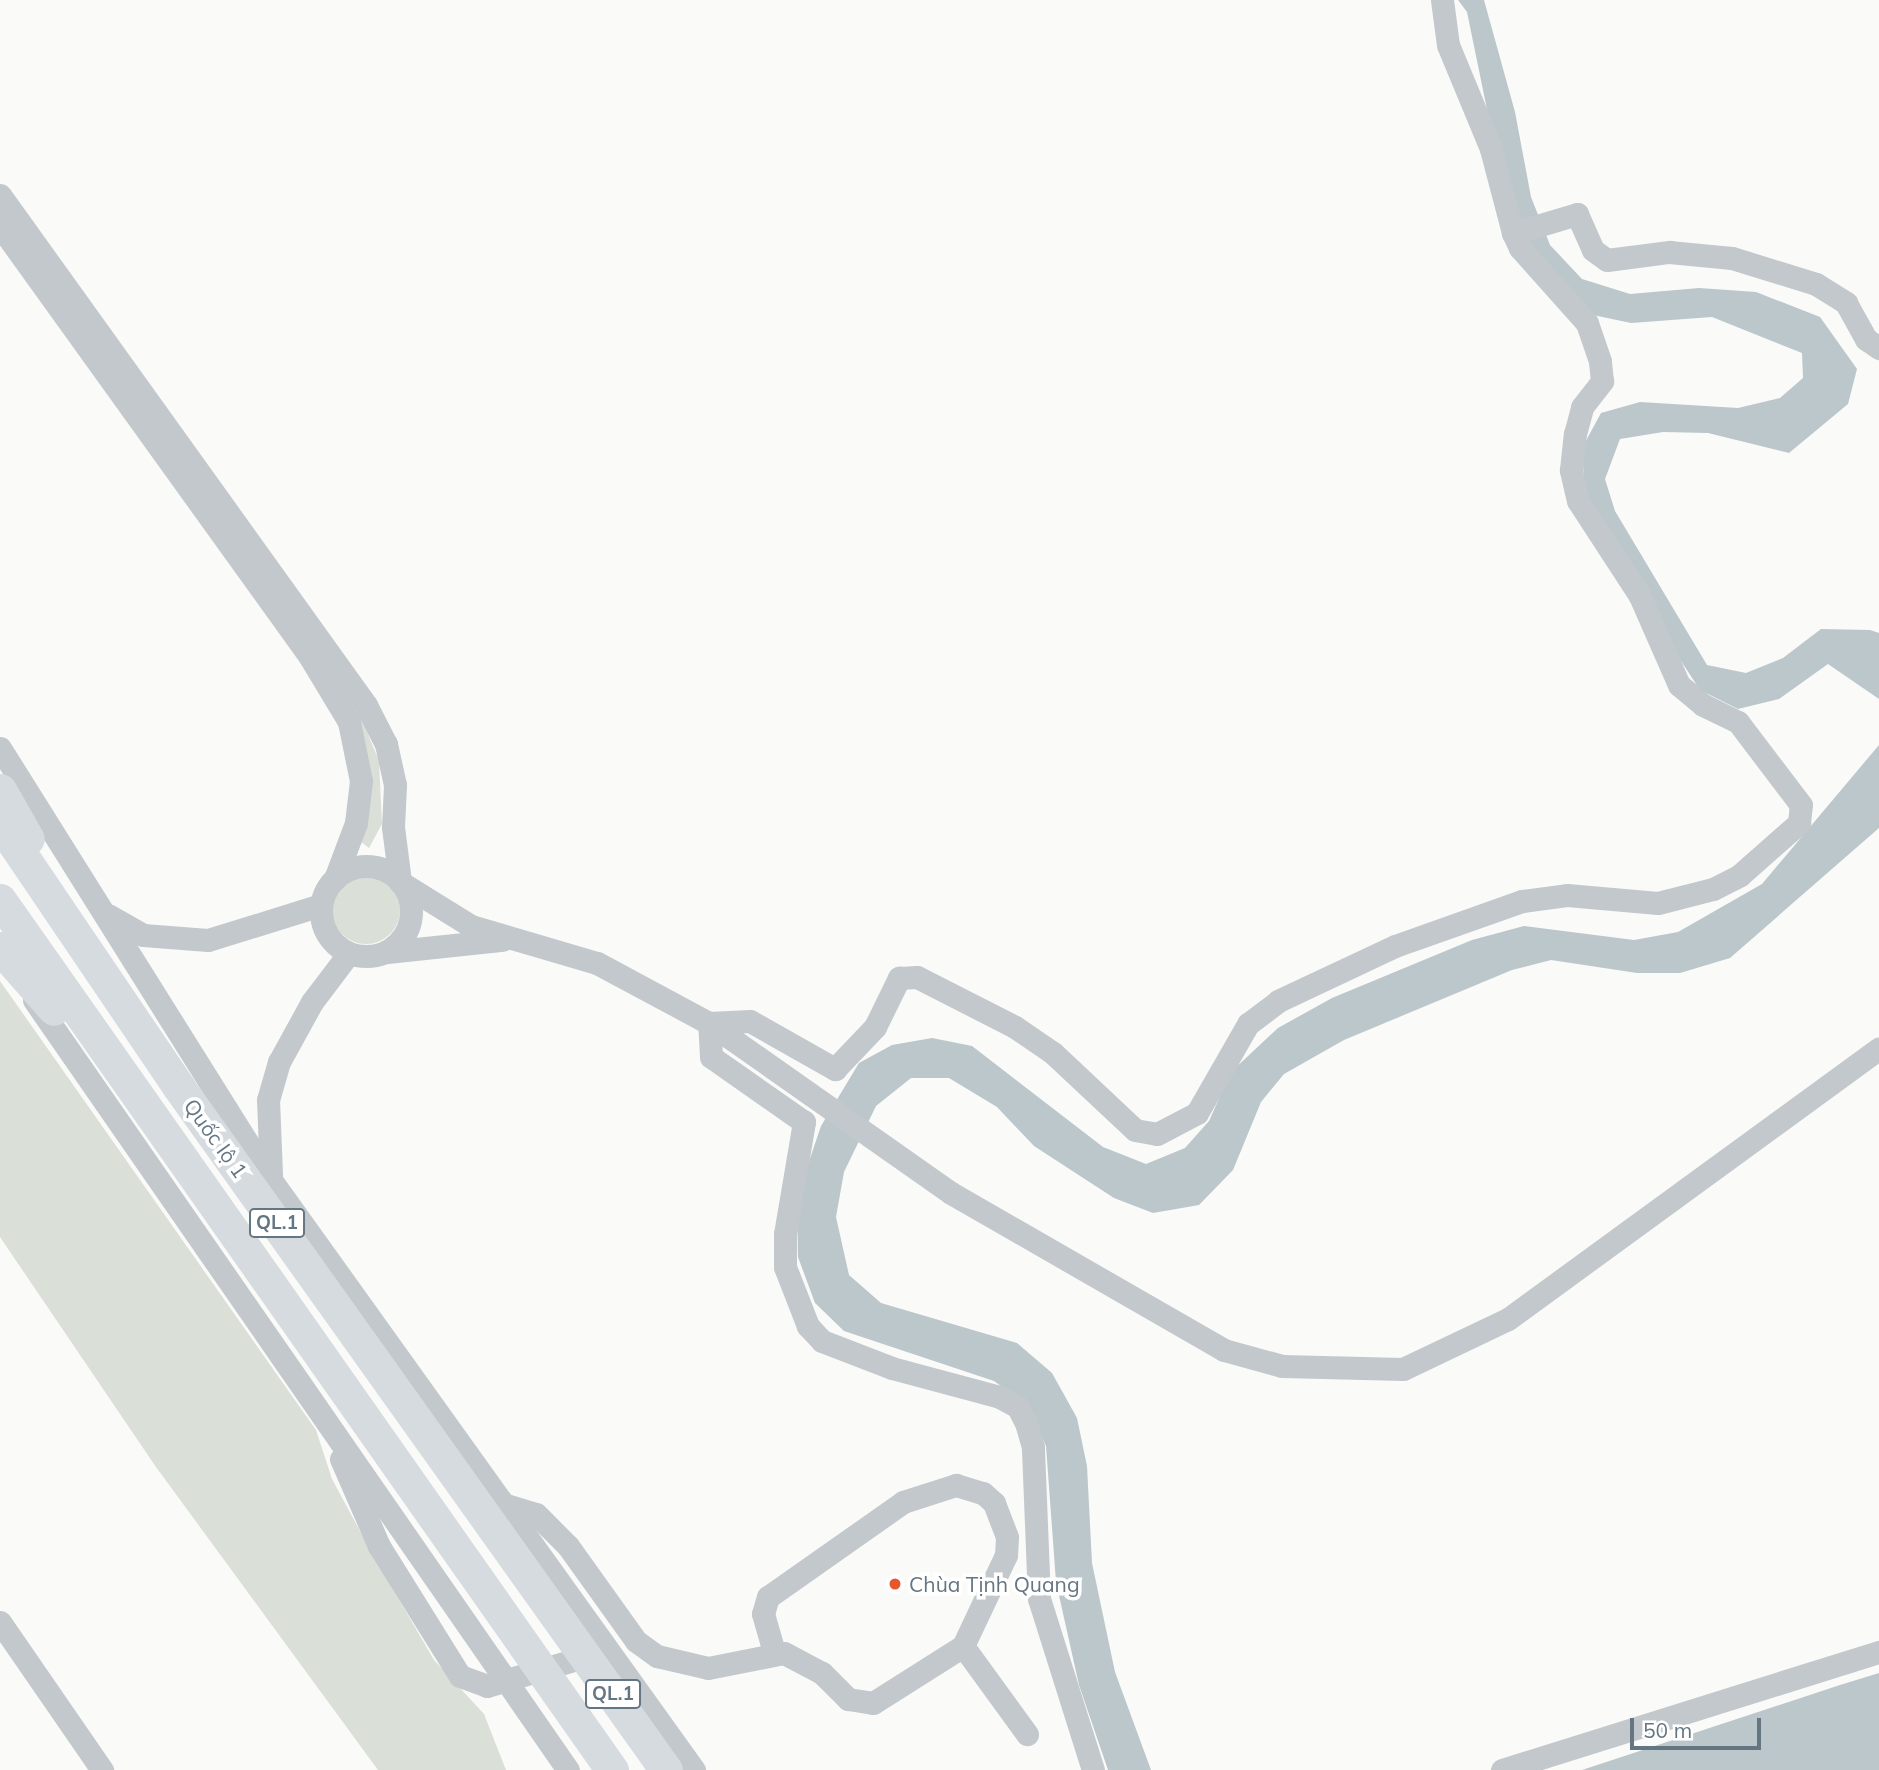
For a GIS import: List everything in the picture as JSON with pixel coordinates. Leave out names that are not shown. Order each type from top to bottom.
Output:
[{"type":"highway","points":[[0,790],[106,974]]},
{"type":"highway","name":"Quốc lộ 1","points":[[0,823],[106,974],[178,1086],[422,1422],[572,1616]]},
{"type":"highway","name":"Quốc lộ 1","points":[[0,900],[612,1770]]},
{"type":"highway","points":[[0,950],[157,1123]]},
{"type":"highway","points":[[271,1180],[422,1422]]},
{"type":"highway","name":"QL.1","points":[[572,1616],[666,1770]]},
{"type":"street","points":[[709,1023],[750,1021],[835,1069],[875,1027],[899,978],[907,975],[1015,1027],[1053,1053],[1135,1130],[1157,1134],[1197,1113],[1248,1024],[1278,1001],[1395,946],[1522,901],[1567,895],[1658,903],[1713,889],[1740,875],[1799,823],[1801,805],[1738,722],[1703,705],[1679,685],[1640,596],[1578,501],[1571,470],[1575,435],[1582,407],[1602,381],[1600,361],[1582,314],[1540,272],[1516,232],[1491,149],[1448,45],[1442,0]]},
{"type":"street","points":[[0,195],[366,705],[386,744],[395,785],[393,827],[400,882],[408,895],[409,924],[392,948],[379,955]]},
{"type":"street","points":[[1516,232],[1579,215],[1593,250],[1607,260],[1669,252],[1732,258],[1816,284],[1846,303],[1866,339],[1879,348]]},
{"type":"street","points":[[0,226],[310,657],[349,722],[361,781],[356,823],[335,879],[321,905],[327,934],[349,953],[379,955],[434,943],[509,939]]},
{"type":"street","points":[[0,748],[271,1180],[506,1505],[572,1616],[694,1770]]},
{"type":"street","points":[[335,879],[361,866],[376,867],[471,926],[509,939],[552,946],[597,963],[709,1023],[951,1194],[1224,1350],[1282,1366],[1404,1369],[1508,1319],[1879,1048]]},
{"type":"street","points":[[98,906],[116,923],[143,935],[208,940],[321,905]]},
{"type":"street","points":[[0,950],[568,1770]]},
{"type":"street","points":[[271,1180],[268,1100],[279,1062],[312,1002],[349,953]]},
{"type":"street","points":[[709,1023],[712,1057],[804,1122],[785,1234],[785,1267],[808,1326],[822,1341],[892,1368],[1000,1397],[1022,1415],[1033,1447],[1039,1599],[1093,1770]]},
{"type":"street","points":[[328,1426],[379,1546],[460,1676],[487,1686],[636,1641]]},
{"type":"street","points":[[506,1505],[536,1514],[568,1546],[636,1641],[657,1656],[708,1668],[774,1652],[822,1673],[848,1699],[873,1703],[963,1646],[1006,1555],[1007,1537],[994,1503],[983,1493],[956,1485],[903,1502],[768,1597],[763,1614],[774,1652]]},
{"type":"street","points":[[0,1622],[102,1770]]},
{"type":"street","points":[[963,1646],[1027,1734]]},
{"type":"street","points":[[1502,1770],[1879,1652]]},
{"type":"shaded area","points":[[1458,0],[1484,0],[1515,112],[1531,197],[1550,245],[1582,279],[1630,294],[1699,288],[1756,292],[1820,317],[1857,369],[1848,404],[1789,453],[1708,433],[1663,432],[1620,439],[1605,479],[1615,511],[1707,665],[1746,673],[1783,658],[1821,629],[1870,630],[1879,633],[1879,699],[1828,664],[1779,699],[1738,709],[1700,690],[1664,635],[1585,499],[1582,448],[1601,413],[1640,402],[1738,408],[1780,398],[1803,378],[1802,353],[1712,317],[1631,323],[1593,315],[1521,238],[1498,163],[1467,12]]},
{"type":"shaded area","points":[[339,688],[360,715],[379,761],[382,824],[369,848],[360,841]]},
{"type":"shaded area","points":[[1879,745],[1879,828],[1730,958],[1680,973],[1637,973],[1551,960],[1512,970],[1344,1040],[1284,1074],[1261,1102],[1233,1170],[1199,1205],[1153,1213],[1114,1198],[1034,1146],[997,1107],[949,1078],[911,1078],[876,1106],[844,1172],[836,1217],[849,1275],[881,1303],[1017,1343],[1052,1373],[1077,1418],[1087,1466],[1092,1563],[1115,1672],[1151,1770],[1108,1770],[1079,1685],[1056,1582],[1046,1446],[1028,1406],[994,1381],[844,1331],[815,1303],[798,1257],[797,1197],[821,1126],[859,1063],[892,1045],[932,1038],[972,1046],[1103,1147],[1146,1164],[1185,1148],[1209,1121],[1231,1072],[1278,1028],[1332,998],[1472,940],[1524,926],[1634,940],[1678,932],[1762,884]]},
{"type":"shaded area","points":[[366,876],[379,879],[390,886],[397,897],[400,910],[397,923],[390,934],[379,941],[366,944],[353,941],[342,934],[335,923],[332,910],[335,897],[342,886],[353,879]]},
{"type":"shaded area","points":[[0,981],[316,1430],[332,1479],[368,1546],[434,1660],[484,1714],[506,1770],[378,1770],[156,1467],[0,1237]]},
{"type":"shaded area","points":[[1879,1673],[1879,1770],[1582,1770],[1840,1685]]},
{"type":"place","name":"Chùa Tịnh Quang","points":[[895,1584]]}]
